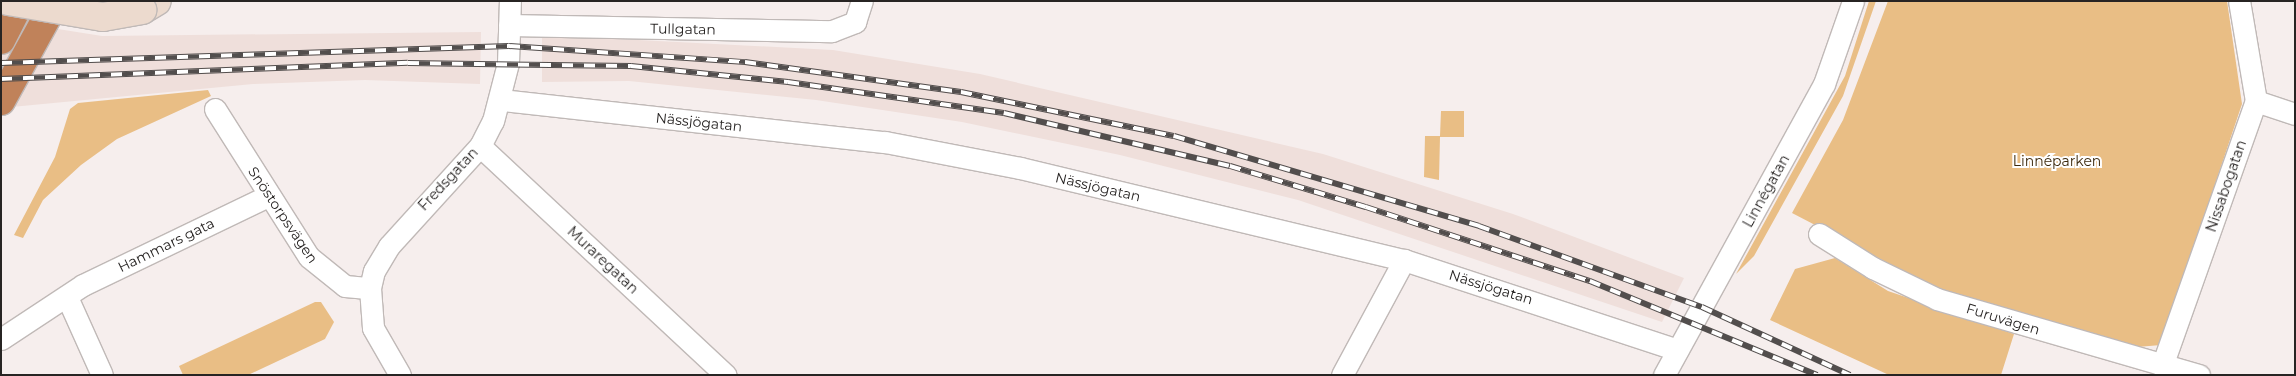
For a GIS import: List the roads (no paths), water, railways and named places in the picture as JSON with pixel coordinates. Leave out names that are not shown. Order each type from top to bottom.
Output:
[{"type":"highway","points":[[1,40],[21,1]]},
{"type":"highway","points":[[1,102],[56,1]]},
{"type":"street","points":[[8,1],[103,17],[150,6]]},
{"type":"street","name":"Fredsgatan","points":[[370,288],[374,270],[389,246],[480,146],[502,100],[510,1]]},
{"type":"street","name":"Tullgatan","points":[[509,25],[832,31],[855,22],[862,1]]},
{"type":"street","name":"Linnégatan","points":[[1664,375],[1824,84],[1853,1]]},
{"type":"street","name":"Nissabogatan","points":[[2162,366],[2256,100],[2239,1]]},
{"type":"street","name":"Nässjögatan","points":[[502,100],[885,142],[1020,168],[1404,260],[1678,350]]},
{"type":"street","points":[[2256,100],[2295,114]]},
{"type":"street","name":"Snöstorpsvägen","points":[[215,109],[268,196],[318,268],[345,286],[370,288]]},
{"type":"street","name":"Muraregatan","points":[[480,146],[726,375]]},
{"type":"street","name":"Hammars gata","points":[[1,339],[83,285],[268,196]]},
{"type":"street","name":"Furuvägen","points":[[1819,234],[1873,268],[1937,299],[2162,366],[2199,375]]},
{"type":"street","points":[[1342,375],[1404,260]]},
{"type":"street","points":[[370,288],[374,328],[400,375]]},
{"type":"street","points":[[67,297],[102,375]]},
{"type":"railway","points":[[1,63],[509,46],[745,62],[961,92],[1174,136],[1479,226],[1702,307],[1850,375]]},
{"type":"railway","points":[[1,79],[408,63],[631,66],[788,82],[1004,113],[1230,166],[1366,207],[1590,281],[1817,375]]},
{"type":"park label","name":"Linnéparken","points":[[2057,161]]}]
